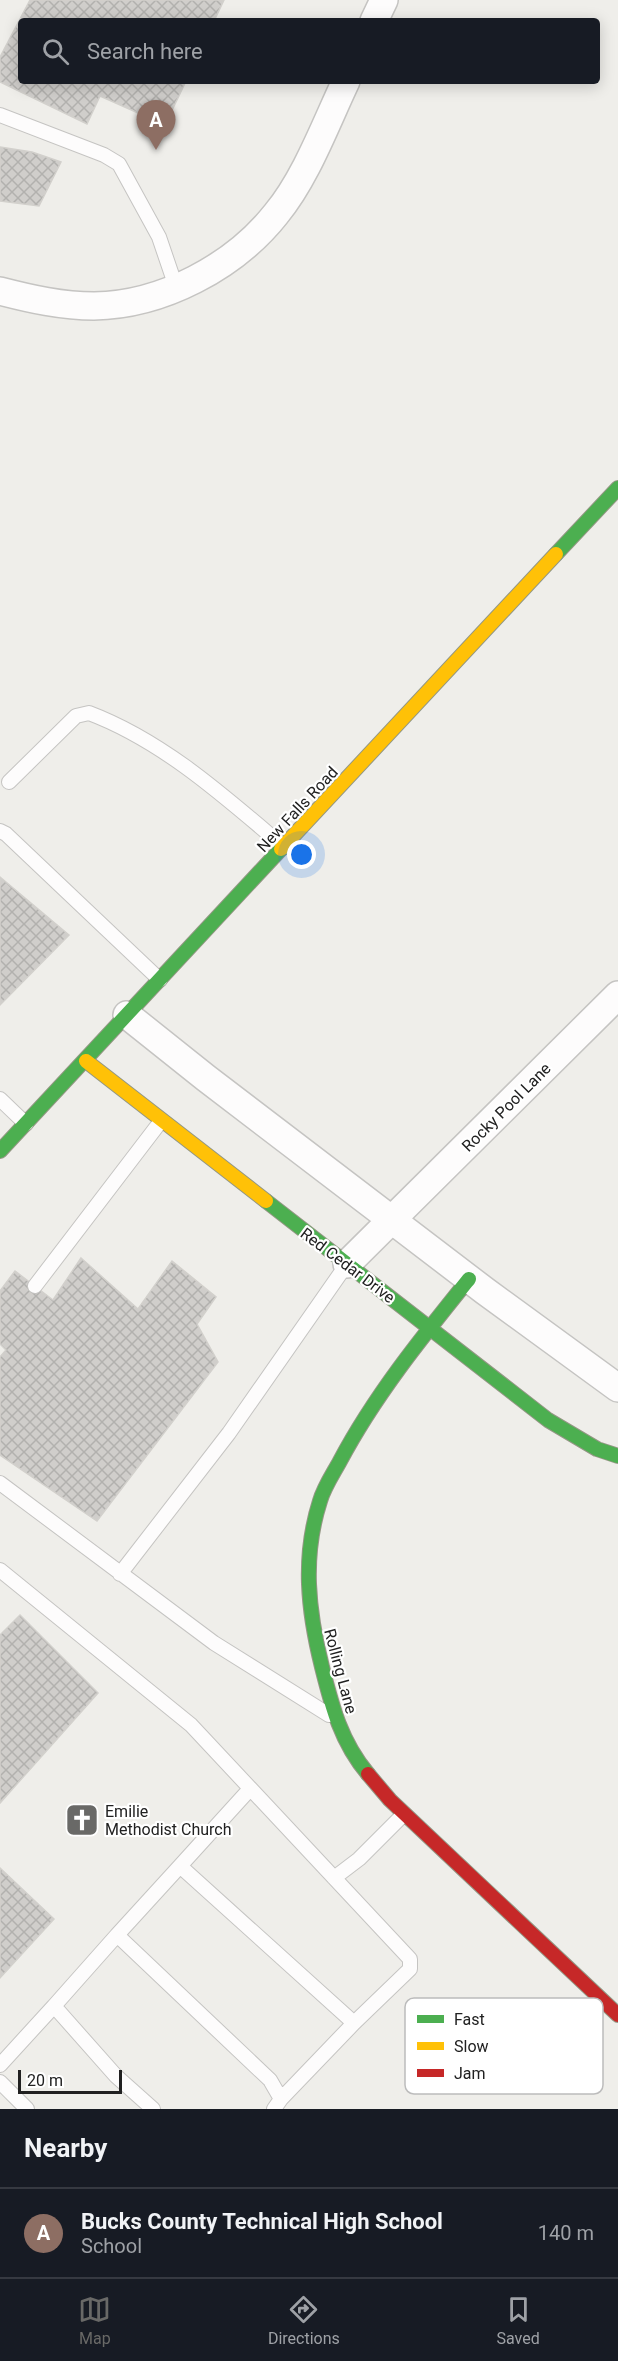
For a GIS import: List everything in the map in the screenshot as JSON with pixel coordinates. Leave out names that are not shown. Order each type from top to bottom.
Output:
[{"type":"street","points":[[376,18],[384,0]]},
{"type":"street","points":[[0,291],[45,302],[94,306],[134,302],[202,276],[242,250],[277,214],[295,185],[345,84]]},
{"type":"street","name":"New Falls Road","points":[[0,1151],[618,488]]},
{"type":"street","name":"Rocky Pool Lane","points":[[347,1264],[394,1220],[618,995]]},
{"type":"street","points":[[128,1015],[215,1086],[469,1279],[618,1388]]},
{"type":"street","name":"Red Cedar Drive","points":[[86,1061],[548,1420],[597,1449],[618,1456]]},
{"type":"street","name":"Rolling Lane","points":[[469,1279],[430,1327],[356,1431],[320,1499],[312,1533],[307,1581],[312,1629],[335,1719],[354,1757],[404,1814],[615,2005]]},
{"type":"lane","points":[[0,115],[104,155],[119,164],[159,237],[176,287]]},
{"type":"lane","points":[[9,782],[76,716],[89,713],[144,738],[222,794],[284,847]]},
{"type":"lane","points":[[0,831],[6,834],[160,980]]},
{"type":"lane","points":[[0,1099],[26,1124]]},
{"type":"lane","points":[[35,1286],[161,1121]]},
{"type":"lane","points":[[120,1574],[229,1433],[347,1264]]},
{"type":"lane","points":[[0,1483],[214,1643],[335,1719]]},
{"type":"lane","points":[[0,1570],[191,1725],[249,1790],[410,1959],[410,1970],[354,2023],[278,2104],[270,2080],[240,2049],[117,1935]]},
{"type":"lane","points":[[0,2065],[249,1790]]},
{"type":"lane","points":[[334,1878],[359,1859],[404,1814]]},
{"type":"lane","points":[[180,1866],[354,2023]]},
{"type":"lane","points":[[54,2006],[116,2076],[153,2109]]},
{"type":"lane","points":[[0,2082],[27,2109]]},
{"type":"building","points":[[30,0],[224,0],[215,18],[21,18]]},
{"type":"building","points":[[18,23],[18,84],[185,84],[165,125],[100,96],[87,124],[0,82],[0,57]]},
{"type":"building","points":[[0,147],[32,152],[61,162],[39,206],[0,201]]},
{"type":"building","points":[[0,877],[69,935],[0,1005]]},
{"type":"building","points":[[81,1258],[138,1309],[172,1261],[216,1297],[197,1324],[218,1362],[97,1521],[0,1455],[0,1357],[6,1350],[0,1344],[0,1291],[15,1271],[53,1300]]},
{"type":"building","points":[[20,1615],[98,1693],[0,1803],[0,1635]]},
{"type":"building","points":[[0,1868],[54,1919],[0,1978]]},
{"type":"traffic: fast","points":[[556,554],[618,488]]},
{"type":"traffic: fast","points":[[0,1151],[281,849]]},
{"type":"traffic: fast","points":[[266,1201],[548,1420],[597,1449],[618,1456]]},
{"type":"traffic: fast","points":[[368,1774],[344,1737],[317,1646],[309,1584],[314,1522],[326,1486],[368,1413],[417,1344],[469,1279]]},
{"type":"traffic: slow","points":[[281,849],[556,554]]},
{"type":"traffic: slow","points":[[86,1061],[266,1201]]},
{"type":"traffic: jam","points":[[368,1774],[390,1800],[600,1998]]},
{"type":"traffic: jam","points":[[603,2001],[618,2015]]},
{"type":"place","name":"Bucks County Technical High School","points":[[156,150]]},
{"type":"place","name":"Emilie Methodist Church","points":[[82,1820]]}]
